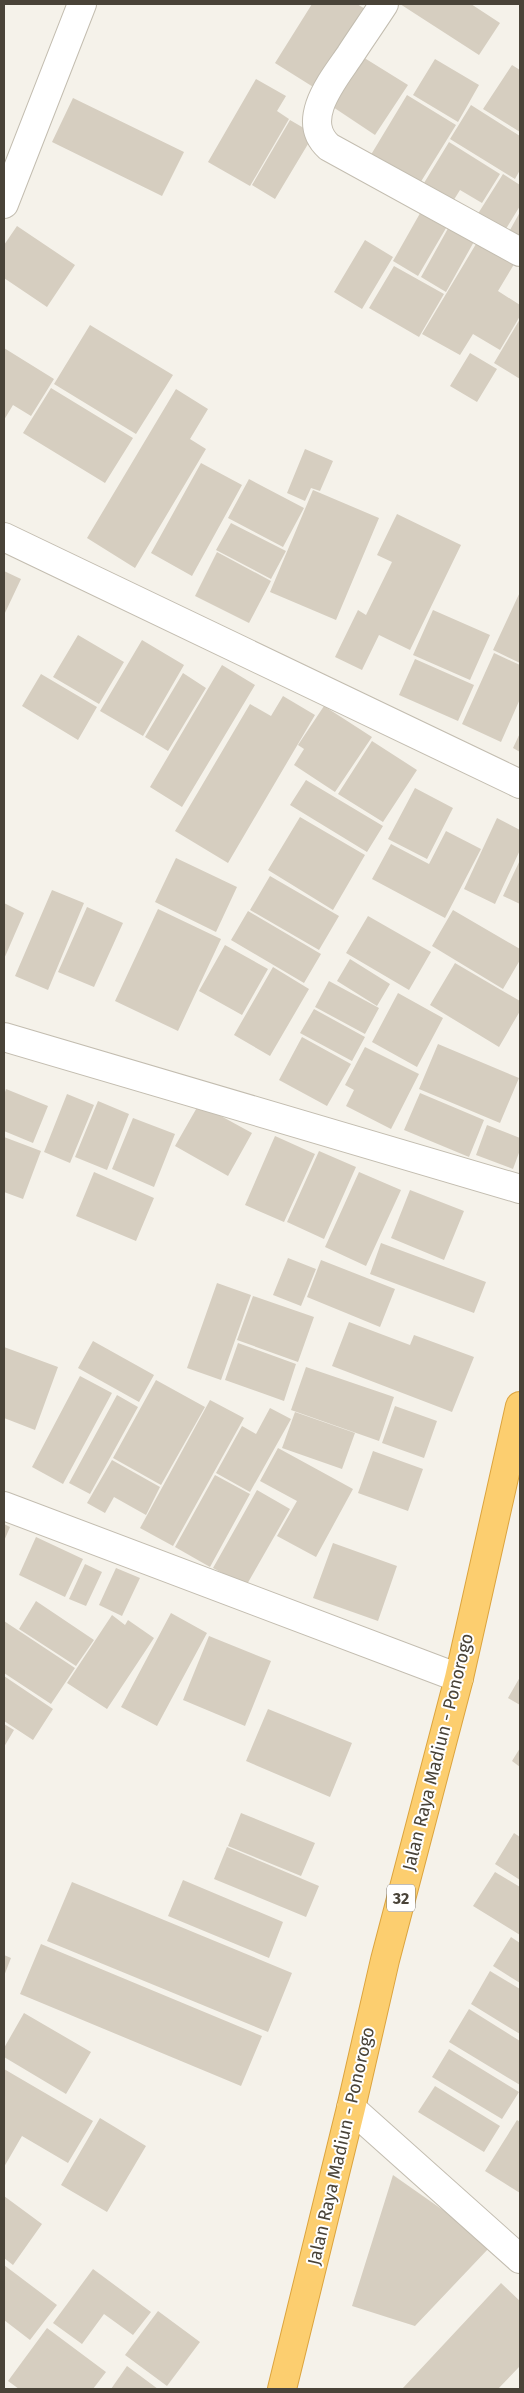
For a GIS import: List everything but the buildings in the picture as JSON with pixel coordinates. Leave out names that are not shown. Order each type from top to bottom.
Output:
[{"type":"highway","name":"Jalan Raya Madiun - Ponorogo","points":[[282,2389],[351,2108],[387,1951],[459,1678],[520,1406]]},
{"type":"street","points":[[4,204],[82,4]]},
{"type":"street","points":[[384,4],[325,93],[320,105],[318,124],[321,140],[329,147],[520,252]]},
{"type":"street","points":[[4,537],[520,784]]},
{"type":"street","points":[[4,1037],[520,1189]]},
{"type":"street","points":[[4,1506],[459,1678]]},
{"type":"street","points":[[351,2108],[520,2259]]}]
